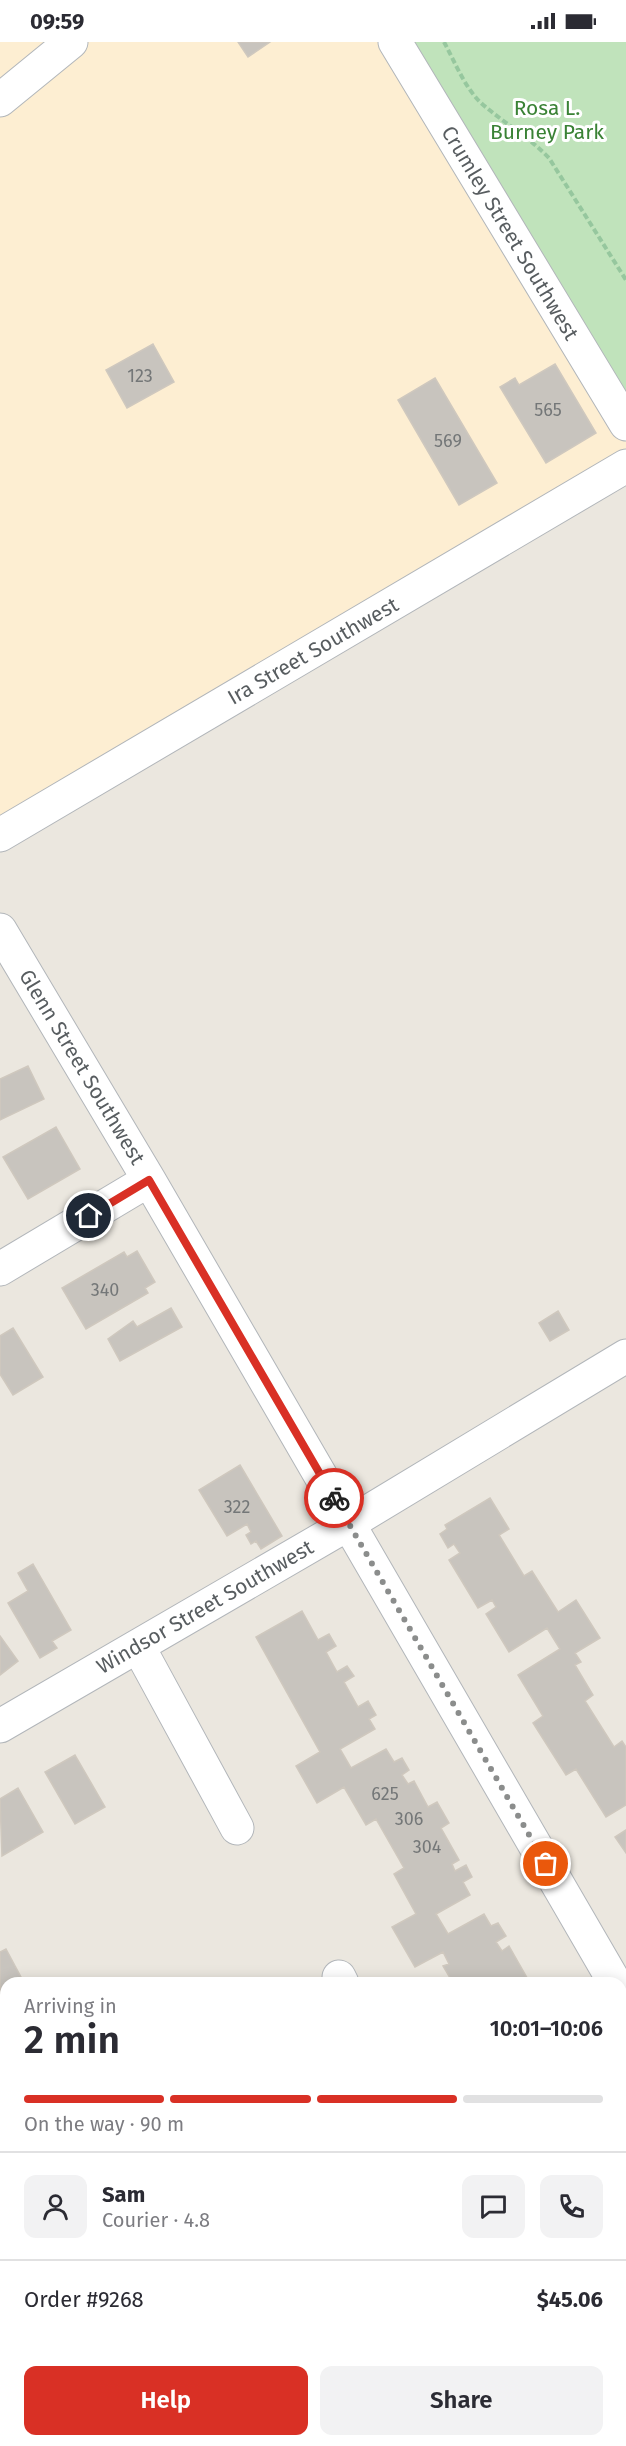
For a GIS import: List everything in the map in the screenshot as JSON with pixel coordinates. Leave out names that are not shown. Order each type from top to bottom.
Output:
[{"type":"street","points":[[0,100],[71,42]]},
{"type":"street","name":"Crumley Street Southwest","points":[[394,42],[626,424]]},
{"type":"street","name":"Ira Street Southwest","points":[[0,835],[626,466]]},
{"type":"street","name":"Glenn Street Southwest","points":[[0,930],[149,1180],[612,1977]]},
{"type":"street","points":[[0,1269],[149,1180]]},
{"type":"street","name":"Windsor Street Southwest","points":[[0,1726],[348,1524],[626,1356]]},
{"type":"street","points":[[138,1646],[237,1828]]},
{"type":"path","points":[[444,42],[472,93],[534,141],[549,158],[626,280]]},
{"type":"shaded area","points":[[0,42],[381,42],[626,432],[626,468],[0,849]]},
{"type":"green space","name":"Rosa L. Burney Park","points":[[407,42],[626,42],[626,404]]},
{"type":"building","points":[[238,42],[270,42],[248,57]]},
{"type":"building","points":[[153,344],[174,382],[127,408],[106,370]]},
{"type":"building","points":[[555,364],[596,433],[546,463],[500,387],[515,378],[519,385]]},
{"type":"building","points":[[435,378],[497,483],[459,505],[398,400]]},
{"type":"building","points":[[28,1066],[44,1099],[0,1120],[0,1079]]},
{"type":"building","points":[[56,1127],[80,1169],[28,1199],[3,1157]]},
{"type":"building","points":[[137,1251],[155,1282],[145,1288],[148,1293],[86,1329],[62,1288],[124,1252],[127,1257]]},
{"type":"building","points":[[171,1308],[182,1327],[120,1361],[108,1339],[133,1321],[137,1327]]},
{"type":"building","points":[[558,1311],[569,1330],[550,1341],[539,1323]]},
{"type":"building","points":[[13,1328],[43,1377],[13,1395],[0,1374],[0,1336]]},
{"type":"building","points":[[240,1465],[282,1536],[261,1549],[256,1541],[251,1544],[246,1535],[251,1532],[247,1524],[227,1536],[199,1490]]},
{"type":"building","points":[[490,1498],[509,1529],[499,1535],[524,1576],[532,1571],[558,1612],[576,1600],[600,1638],[575,1653],[581,1662],[575,1665],[593,1695],[585,1701],[614,1747],[622,1741],[626,1747],[626,1805],[606,1817],[576,1769],[566,1775],[533,1723],[543,1716],[518,1675],[560,1649],[547,1628],[509,1652],[486,1614],[496,1607],[492,1600],[478,1608],[449,1560],[460,1553],[454,1544],[448,1548],[440,1534],[447,1529],[445,1525]]},
{"type":"building","points":[[33,1564],[71,1630],[52,1641],[57,1648],[40,1658],[8,1603],[28,1591],[18,1573]]},
{"type":"building","points":[[302,1611],[318,1640],[329,1634],[336,1646],[326,1652],[337,1672],[347,1666],[354,1676],[344,1682],[358,1707],[368,1701],[376,1715],[369,1719],[375,1729],[340,1749],[351,1768],[386,1749],[394,1762],[402,1758],[409,1770],[402,1775],[408,1784],[414,1781],[428,1807],[437,1802],[449,1823],[441,1828],[459,1860],[452,1864],[455,1871],[466,1865],[472,1877],[463,1882],[470,1895],[436,1914],[448,1934],[484,1914],[491,1926],[498,1923],[506,1936],[496,1942],[502,1951],[509,1946],[527,1977],[449,1977],[443,1966],[449,1964],[443,1952],[415,1967],[392,1927],[416,1914],[394,1874],[404,1868],[376,1819],[366,1825],[344,1787],[317,1803],[296,1766],[320,1752],[256,1637]]},
{"type":"building","points":[[0,1636],[18,1661],[0,1675]]},
{"type":"building","points":[[75,1755],[105,1807],[75,1824],[45,1772]]},
{"type":"building","points":[[18,1788],[43,1832],[2,1856],[0,1799]]},
{"type":"building","points":[[626,1830],[626,1853],[615,1837]]},
{"type":"building","points":[[6,1949],[21,1977],[0,1977],[0,1952]]},
{"type":"way so far","points":[[334,1498],[546,1864]]},
{"type":"route","points":[[89,1216],[149,1180],[334,1498]]}]
